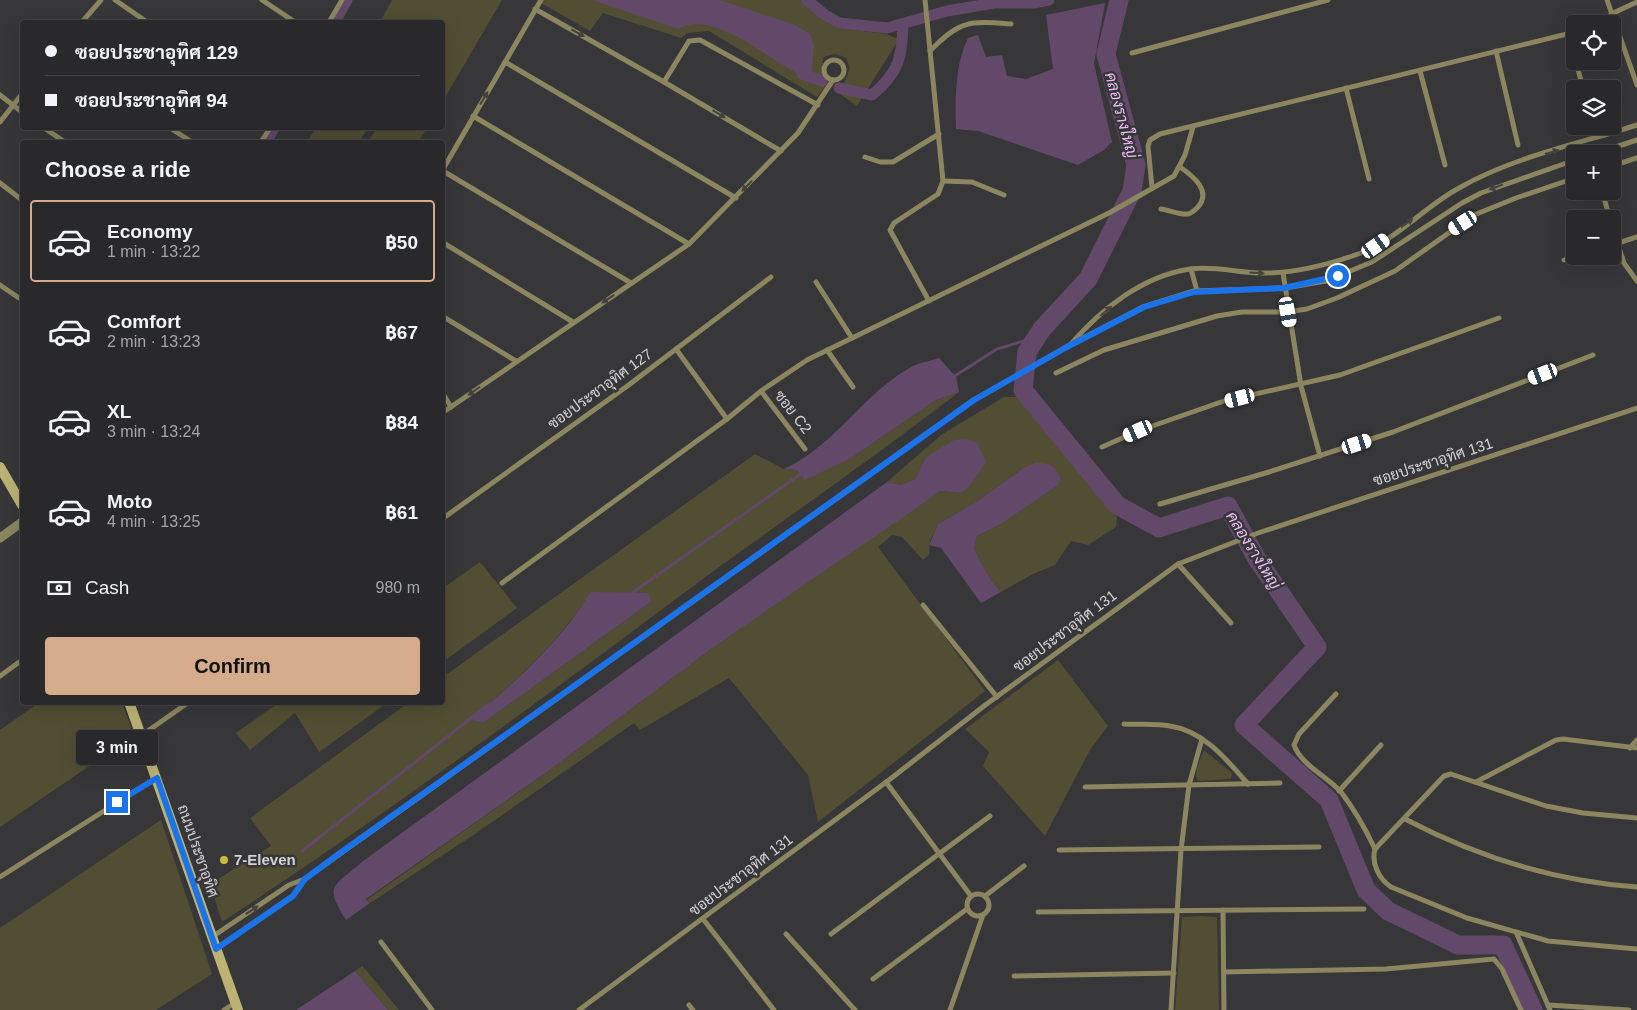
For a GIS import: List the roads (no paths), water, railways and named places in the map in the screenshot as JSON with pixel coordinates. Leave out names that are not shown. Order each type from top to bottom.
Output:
[{"type":"main road","points":[[0,467],[20,502]]},
{"type":"main road","name":"ถนนประชาอุทิศ","points":[[130,705],[237,1006]]},
{"type":"street","points":[[84,20],[101,0]]},
{"type":"street","points":[[115,0],[144,20]]},
{"type":"street","points":[[262,0],[291,20]]},
{"type":"street","points":[[330,20],[342,0]]},
{"type":"street","points":[[445,166],[541,0]]},
{"type":"street","points":[[924,0],[943,181],[938,194],[894,223],[890,230],[929,301]]},
{"type":"street","points":[[1132,52],[1328,0]]},
{"type":"street","points":[[1607,0],[1637,85]]},
{"type":"street","points":[[1611,14],[1637,2]]},
{"type":"street","points":[[535,9],[781,151]]},
{"type":"street","points":[[930,51],[946,35],[963,24],[1011,24]]},
{"type":"street","points":[[1152,187],[1150,140],[1160,134],[1566,34]]},
{"type":"street","points":[[664,82],[688,40],[694,39],[708,43],[818,105]]},
{"type":"street","points":[[1496,51],[1518,145]]},
{"type":"street","points":[[505,62],[736,198]]},
{"type":"street","points":[[1420,71],[1445,165]]},
{"type":"street","points":[[445,411],[516,360],[689,244],[781,151],[818,105],[834,80]]},
{"type":"street","points":[[1346,88],[1369,179]]},
{"type":"street","points":[[0,95],[20,111]]},
{"type":"street","points":[[0,122],[20,97]]},
{"type":"street","points":[[473,116],[689,244]]},
{"type":"street","points":[[1575,145],[1637,125]]},
{"type":"street","points":[[502,583],[727,420],[761,391],[794,368],[827,350],[1109,213],[1152,187],[1169,180],[1180,167],[1190,142],[1193,127]]},
{"type":"street","points":[[47,130],[62,140]]},
{"type":"street","points":[[173,130],[189,140]]},
{"type":"street","points":[[865,157],[880,162],[893,162],[939,134]]},
{"type":"street","points":[[1621,145],[1637,140]]},
{"type":"street","points":[[1070,345],[1085,329],[1132,290],[1160,278],[1191,269],[1283,273],[1306,270],[1360,253],[1376,246],[1433,204],[1482,175],[1566,148]]},
{"type":"street","points":[[1621,163],[1637,158]]},
{"type":"street","points":[[212,937],[289,885],[305,879],[974,400],[1070,345],[1144,307],[1197,291],[1284,288],[1326,280],[1372,262],[1462,203],[1518,179],[1566,163]]},
{"type":"street","points":[[1161,209],[1188,214],[1200,205],[1203,191],[1200,184],[1180,167]]},
{"type":"street","points":[[445,173],[631,283]]},
{"type":"street","points":[[943,181],[972,182],[1004,195]]},
{"type":"street","points":[[1056,373],[1104,350],[1217,316],[1236,313],[1288,312],[1307,309],[1330,301],[1376,280],[1412,260],[1474,215],[1566,181]]},
{"type":"street","points":[[0,183],[20,198]]},
{"type":"street","points":[[1621,242],[1637,237]]},
{"type":"street","points":[[445,244],[573,322]]},
{"type":"street","points":[[1621,257],[1637,281]]},
{"type":"street","points":[[1191,269],[1197,291]]},
{"type":"street","points":[[1283,273],[1301,386],[1320,456]]},
{"type":"street","name":"ซอยประชาอุทิศ 127","points":[[445,517],[771,277]]},
{"type":"street","points":[[816,282],[852,338]]},
{"type":"street","points":[[0,284],[20,299]]},
{"type":"street","points":[[445,318],[516,360]]},
{"type":"street","points":[[1102,447],[1138,431],[1224,401],[1301,386],[1402,354],[1499,318]]},
{"type":"street","points":[[676,348],[727,420]]},
{"type":"street","points":[[827,350],[853,388]]},
{"type":"street","points":[[1160,504],[1394,432],[1593,355]]},
{"type":"street","name":"ซอย C2","points":[[761,391],[805,449]]},
{"type":"street","points":[[445,397],[451,407]]},
{"type":"street","name":"ซอยประชาอุทิศ 131","points":[[579,1010],[1178,564],[1258,533],[1637,408]]},
{"type":"street","points":[[0,538],[20,523]]},
{"type":"street","points":[[1178,564],[1231,622]]},
{"type":"street","points":[[923,605],[997,697]]},
{"type":"street","points":[[0,676],[20,661]]},
{"type":"street","points":[[1336,694],[1299,734],[1294,745],[1299,754],[1339,790],[1362,823],[1375,849]]},
{"type":"street","points":[[142,735],[185,705]]},
{"type":"street","points":[[1124,724],[1168,725],[1190,732],[1220,753],[1248,784]]},
{"type":"street","points":[[1171,1010],[1181,850],[1189,785],[1202,739]]},
{"type":"street","points":[[1476,782],[1556,740],[1563,739],[1637,748]]},
{"type":"street","points":[[1630,748],[1637,740]]},
{"type":"street","points":[[1339,790],[1381,745]]},
{"type":"street","points":[[1637,818],[1583,813],[1546,806],[1456,775],[1444,776],[1405,820],[1375,849],[1373,857],[1378,872],[1391,887],[1467,918],[1555,942],[1637,950]]},
{"type":"street","points":[[0,877],[157,778]]},
{"type":"street","points":[[886,782],[941,853],[971,896]]},
{"type":"street","points":[[1085,787],[1280,782]]},
{"type":"street","points":[[831,934],[990,816]]},
{"type":"street","points":[[1405,820],[1489,858],[1526,869],[1565,878],[1637,887]]},
{"type":"street","points":[[1059,850],[1319,847]]},
{"type":"street","points":[[985,896],[1024,866]]},
{"type":"street","points":[[216,949],[293,896],[305,879]]},
{"type":"street","points":[[983,916],[972,915],[967,909],[967,902],[971,896],[978,894],[985,896]]},
{"type":"street","points":[[950,1010],[983,916],[989,907],[985,896]]},
{"type":"street","points":[[873,979],[967,909]]},
{"type":"street","points":[[1038,912],[1364,909]]},
{"type":"street","points":[[1223,910],[1224,1010]]},
{"type":"street","points":[[703,919],[774,1010]]},
{"type":"street","points":[[1516,932],[1549,1007],[1629,1010]]},
{"type":"street","points":[[786,934],[855,1010]]},
{"type":"street","points":[[381,942],[432,1010]]},
{"type":"street","points":[[1224,972],[1386,969],[1494,959],[1502,969],[1520,1010]]},
{"type":"street","points":[[1014,976],[1174,973]]},
{"type":"street","points":[[224,1010],[237,1006]]},
{"type":"waterway","points":[[336,20],[347,0]]},
{"type":"waterway","points":[[807,0],[825,15],[840,23],[887,28],[947,11],[994,3],[1034,3],[1049,0]]},
{"type":"waterway","name":"คลองรางใหญ่","points":[[1119,0],[1106,54],[1136,165],[1132,191],[1088,279],[1042,329],[1027,352],[1023,390],[1117,505],[1159,528],[1228,506],[1257,559],[1317,647],[1244,725],[1329,800],[1366,890],[1388,911],[1458,945],[1503,945],[1533,1010]]},
{"type":"waterway","points":[[839,88],[872,95],[881,87],[897,64],[902,46],[903,24]]},
{"type":"waterway","points":[[802,74],[822,81]]},
{"type":"waterway","points":[[267,140],[273,130]]},
{"type":"waterway","points":[[953,377],[997,349],[1037,337]]},
{"type":"waterway","points":[[632,593],[802,473]]},
{"type":"waterway","points":[[302,851],[489,704]]},
{"type":"place","name":"7-Eleven","points":[[224,860]]}]
